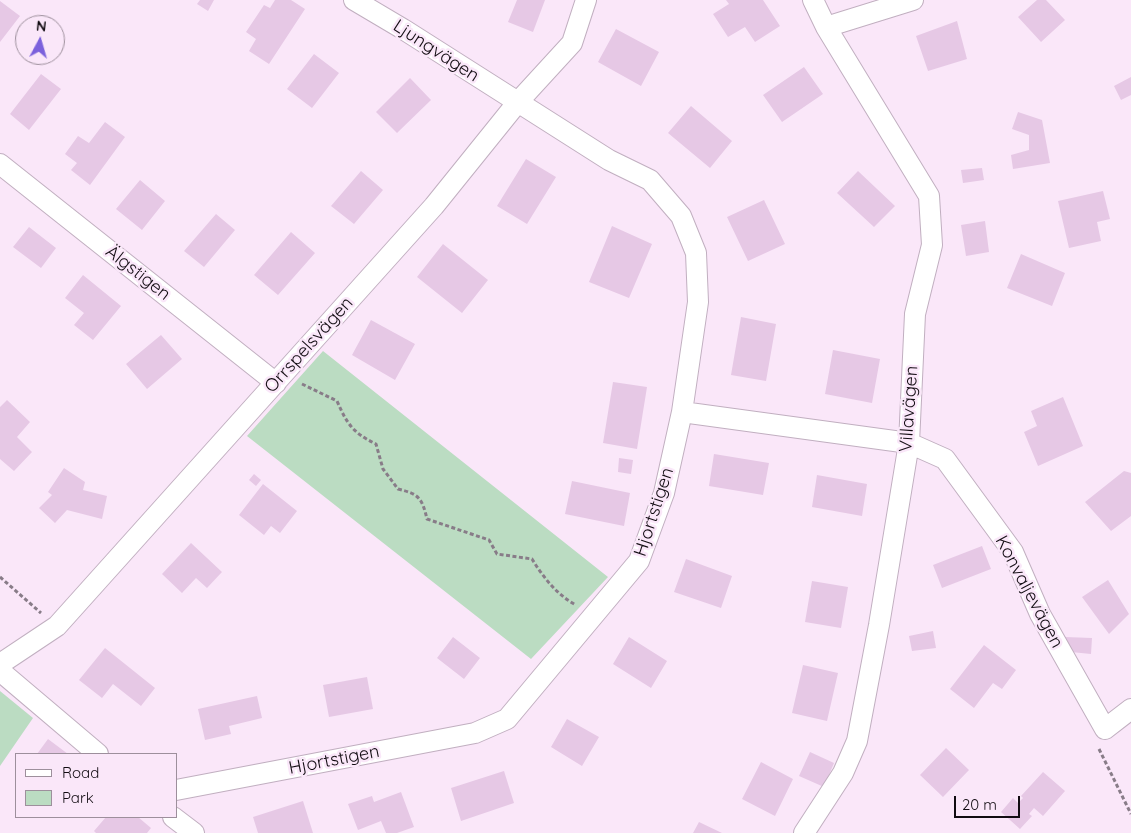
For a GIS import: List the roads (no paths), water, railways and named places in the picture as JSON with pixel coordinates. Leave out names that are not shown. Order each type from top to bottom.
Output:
[{"type":"street","name":"Ljungvägen","points":[[354,0],[403,29],[517,104]]},
{"type":"street","name":"Orrspelsvägen","points":[[0,664],[58,626],[434,206],[517,104],[572,43],[586,0]]},
{"type":"street","name":"Villavägen","points":[[804,833],[843,774],[857,741],[879,625],[909,443],[914,314],[932,245],[929,196],[826,27],[813,0]]},
{"type":"street","points":[[826,27],[913,0]]},
{"type":"street","name":"Hjortstigen","points":[[178,790],[475,733],[507,719],[639,562],[664,493],[682,412],[698,302],[696,253],[681,216],[650,180],[608,160],[517,104]]},
{"type":"street","name":"Älgstigen","points":[[0,164],[276,383]]},
{"type":"street","name":"Konvaljevägen","points":[[682,412],[909,443],[945,460],[1012,552],[1040,614],[1105,729],[1131,709]]},
{"type":"street","points":[[0,670],[97,753]]},
{"type":"street","points":[[174,818],[194,833]]}]
